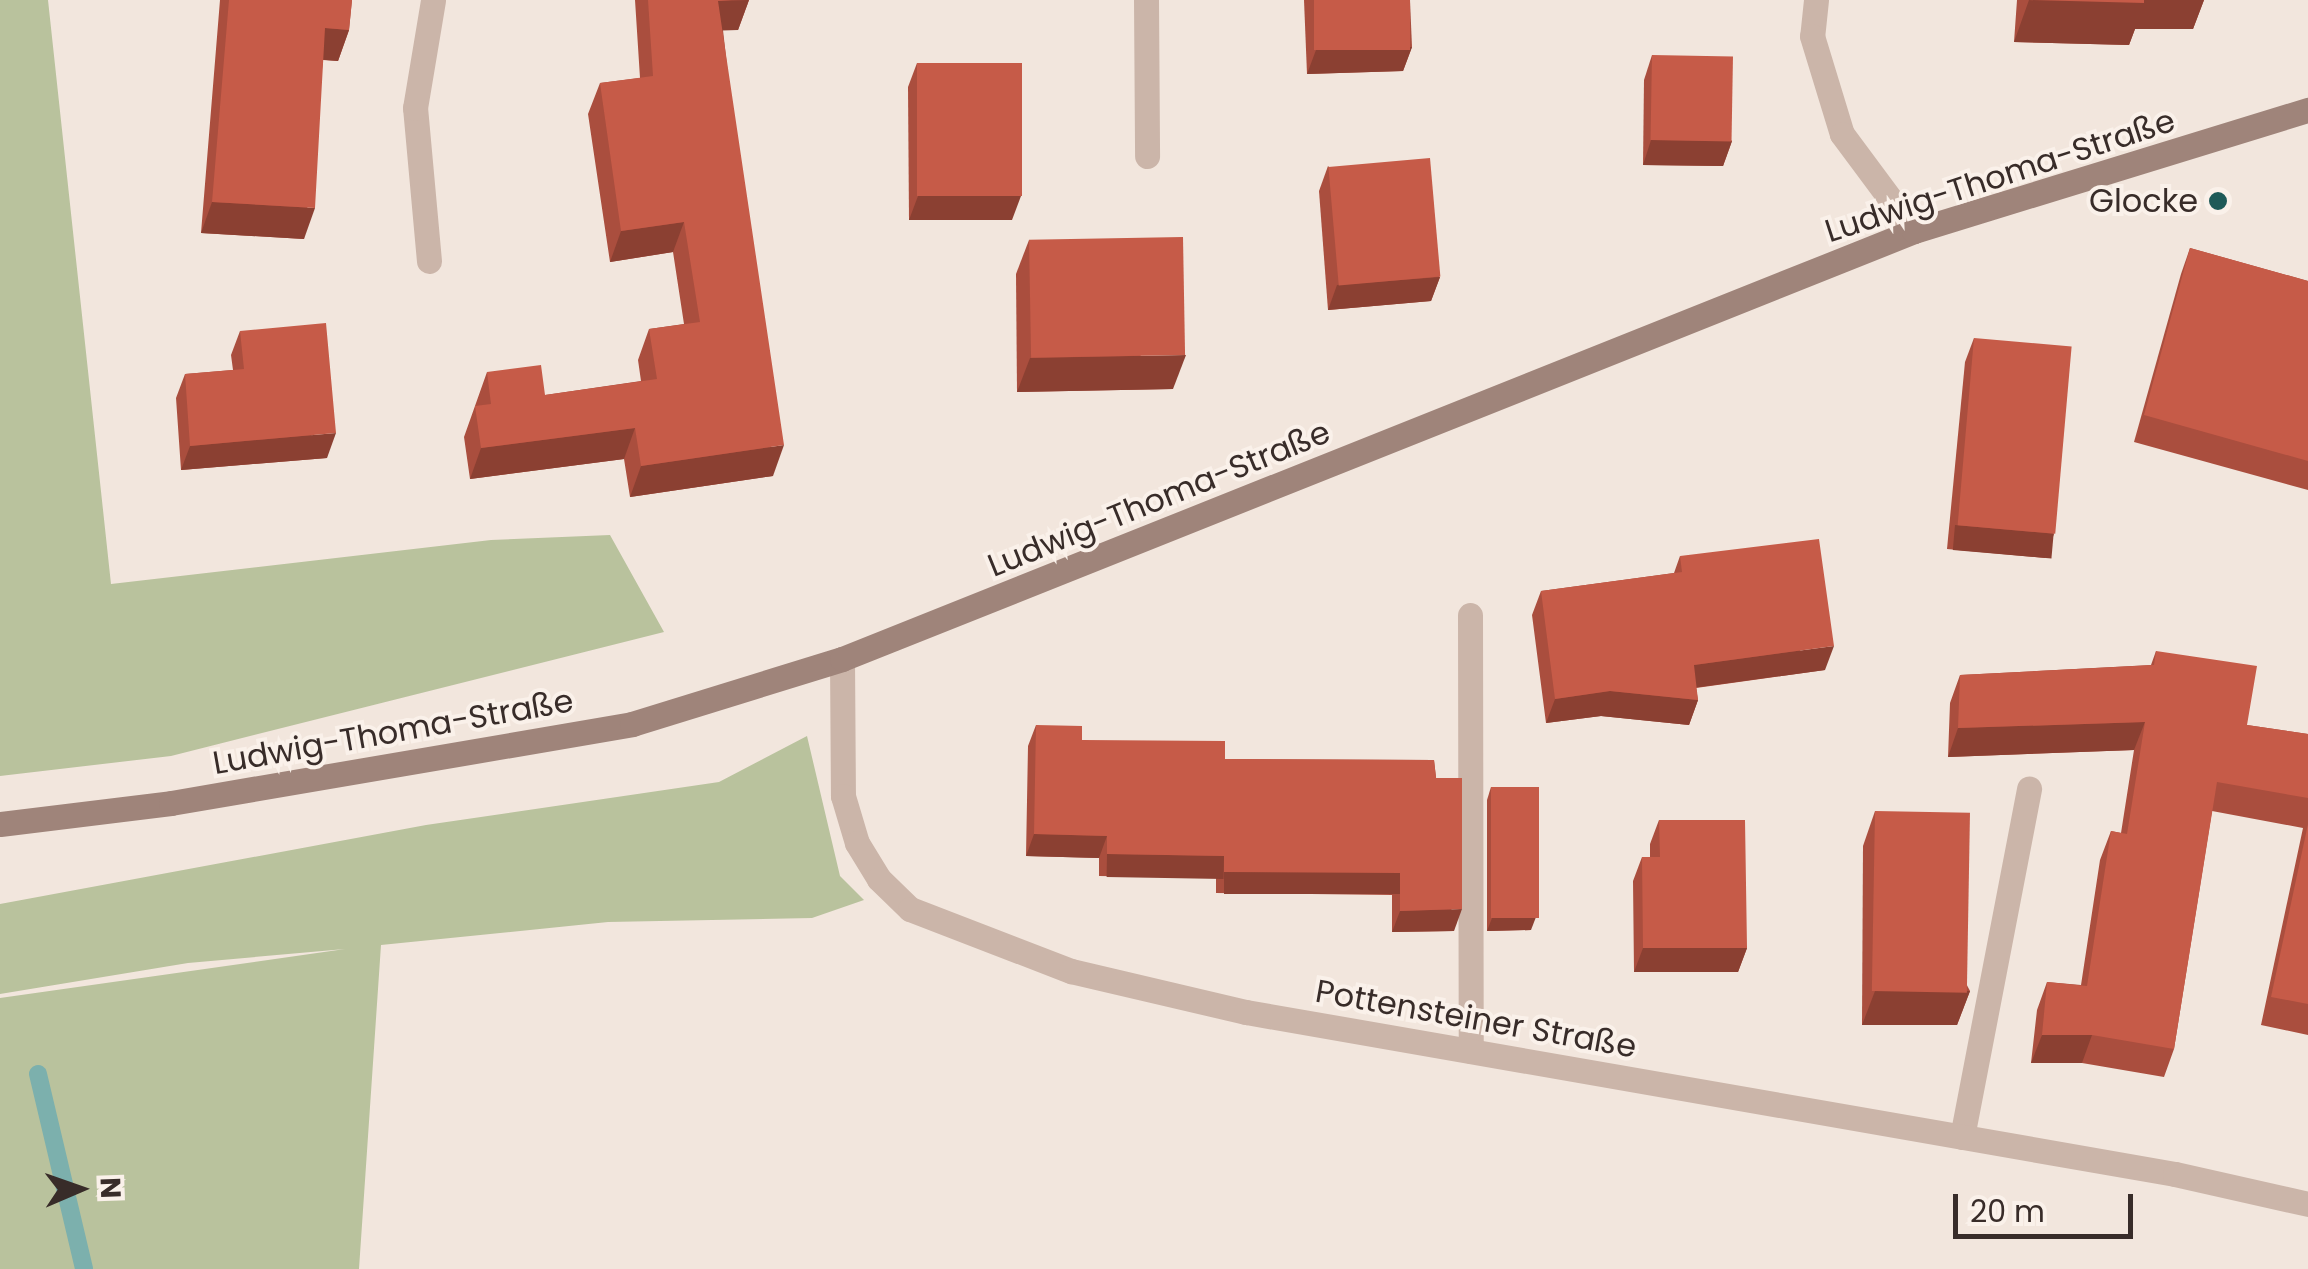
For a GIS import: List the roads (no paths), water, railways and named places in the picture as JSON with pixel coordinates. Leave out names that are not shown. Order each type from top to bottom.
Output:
[{"type":"street","points":[[429,261],[416,108],[434,0]]},
{"type":"street","points":[[1146,0],[1147,156]]},
{"type":"street","points":[[1816,0],[1812,36],[1842,134],[1914,232]]},
{"type":"street","name":"Ludwig-Thoma-Straße","points":[[0,824],[171,804],[632,724],[842,660],[1914,232],[2308,110]]},
{"type":"street","points":[[1470,615],[1471,1051]]},
{"type":"street","name":"Pottensteiner Straße","points":[[842,660],[843,796],[872,867],[910,909],[1071,971],[1246,1012],[1962,1137],[2308,1204]]},
{"type":"street","points":[[1962,1137],[2029,788]]},
{"type":"waterway","points":[[38,1074],[84,1269]]},
{"type":"place","name":"Glocke","points":[[2218,201]]}]
